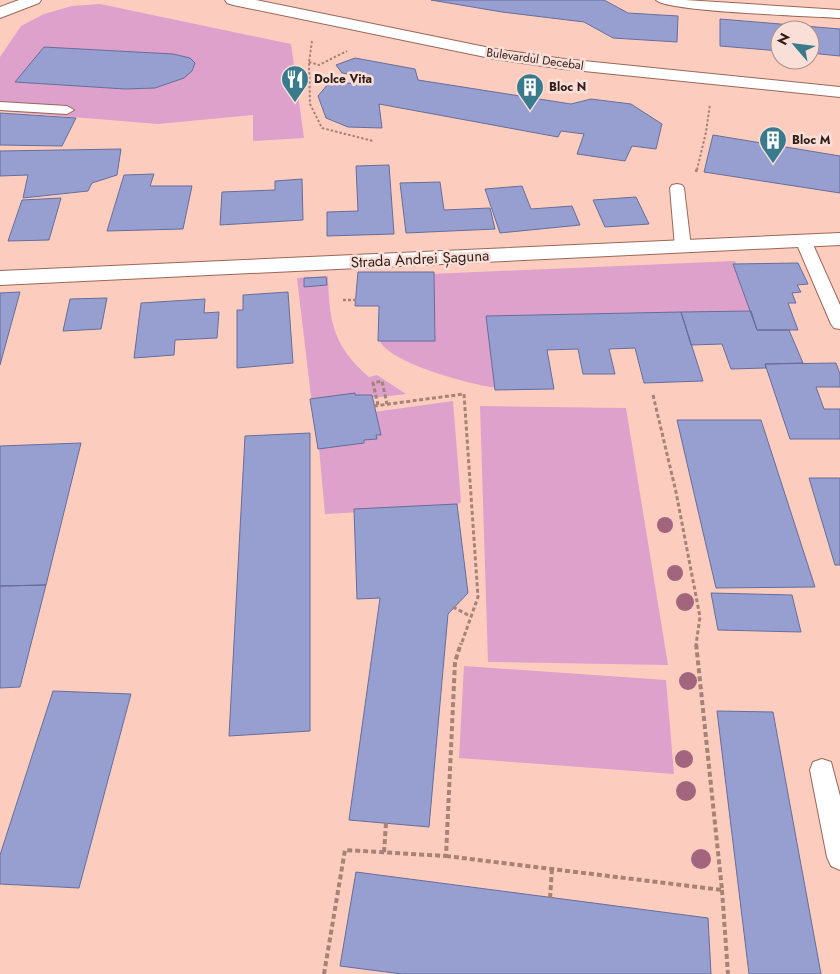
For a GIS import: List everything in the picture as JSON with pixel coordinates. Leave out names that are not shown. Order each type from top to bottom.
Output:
[{"type":"street","points":[[0,5],[7,0]]},
{"type":"street","points":[[0,13],[33,0]]},
{"type":"street","name":"Bulevardul Decebal","points":[[233,0],[495,54],[564,64],[840,92]]},
{"type":"street","name":"Strada Andrei Șaguna","points":[[0,278],[683,248],[840,239]]},
{"type":"lane","points":[[662,0],[840,14]]},
{"type":"lane","points":[[0,106],[67,110]]},
{"type":"lane","points":[[677,188],[683,248]]},
{"type":"lane","points":[[803,240],[840,324]]},
{"type":"lane","points":[[822,770],[840,857]]},
{"type":"path","points":[[315,18],[308,62],[310,104],[322,128],[373,141]]},
{"type":"path","points":[[694,178],[706,132],[713,79]]},
{"type":"path","points":[[343,300],[356,300]]},
{"type":"path","points":[[387,404],[382,381],[373,382],[376,406],[464,394],[478,597],[455,662],[446,856]]},
{"type":"path","points":[[653,395],[676,492],[700,617],[696,647],[722,890],[728,974]]},
{"type":"path","points":[[453,607],[470,616]]},
{"type":"path","points":[[384,852],[386,823]]},
{"type":"path","points":[[324,974],[345,850],[446,856],[722,890]]},
{"type":"path","points":[[550,898],[552,869]]},
{"type":"shaded area","points":[[100,4],[291,44],[304,138],[253,141],[253,115],[158,124],[0,111],[0,57],[21,26],[44,14],[72,6]]},
{"type":"shaded area","points":[[735,261],[755,315],[495,323],[500,388],[454,378],[416,365],[387,349],[380,341],[384,276]]},
{"type":"shaded area","points":[[328,276],[332,320],[340,343],[357,366],[369,377],[377,375],[406,394],[312,405],[297,278]]},
{"type":"shaded area","points":[[453,401],[461,502],[454,507],[325,514],[319,448],[374,412]]},
{"type":"shaded area","points":[[480,406],[626,408],[668,665],[488,662]]},
{"type":"shaded area","points":[[464,666],[666,680],[674,774],[459,758]]},
{"type":"building","points":[[431,0],[604,0],[628,13],[678,16],[677,42],[613,38],[584,22],[502,12]]},
{"type":"building","points":[[720,19],[770,23],[770,50],[720,46]]},
{"type":"building","points":[[820,27],[840,29],[840,56],[820,54]]},
{"type":"building","points":[[44,47],[173,54],[190,58],[195,63],[192,71],[184,78],[155,88],[125,89],[15,82]]},
{"type":"building","name":"Bloc N","points":[[355,58],[415,69],[418,80],[571,104],[591,99],[631,104],[662,124],[656,149],[632,146],[625,161],[577,154],[584,134],[561,131],[558,137],[379,104],[382,128],[348,127],[326,118],[318,96],[328,84],[352,83],[366,77],[342,73],[336,65]]},
{"type":"building","points":[[0,113],[76,118],[62,146],[0,145]]},
{"type":"building","name":"Bloc M","points":[[713,135],[840,156],[840,193],[704,172]]},
{"type":"building","points":[[121,149],[117,175],[92,183],[88,191],[23,198],[28,175],[0,176],[0,151]]},
{"type":"building","points":[[389,165],[394,234],[327,236],[327,212],[358,211],[356,166]]},
{"type":"building","points":[[154,174],[150,186],[192,186],[183,229],[107,231],[124,175]]},
{"type":"building","points":[[302,179],[303,220],[220,225],[222,192],[275,190],[275,181]]},
{"type":"building","points":[[440,182],[444,210],[490,208],[495,229],[406,233],[400,183]]},
{"type":"building","points":[[522,186],[531,209],[572,206],[580,225],[500,233],[485,189]]},
{"type":"building","points":[[636,197],[649,224],[605,227],[593,200]]},
{"type":"building","points":[[61,198],[49,240],[8,241],[22,200]]},
{"type":"building","points":[[798,263],[808,284],[797,285],[801,292],[792,293],[796,303],[788,303],[798,330],[757,330],[733,264]]},
{"type":"building","points":[[358,272],[434,272],[435,341],[378,341],[379,306],[355,306]]},
{"type":"building","points":[[326,277],[327,285],[304,287],[304,278]]},
{"type":"building","points":[[20,292],[0,365],[0,293]]},
{"type":"building","points":[[288,292],[293,363],[237,368],[237,310],[243,310],[243,295]]},
{"type":"building","points":[[107,298],[101,329],[63,331],[70,299]]},
{"type":"building","points":[[205,299],[204,313],[219,312],[217,338],[175,340],[174,355],[134,358],[141,303]]},
{"type":"building","points":[[751,311],[757,330],[789,330],[803,363],[765,364],[766,368],[731,369],[722,344],[691,345],[681,312]]},
{"type":"building","points":[[681,312],[703,381],[644,383],[635,348],[609,349],[615,374],[583,374],[578,349],[547,350],[554,389],[495,390],[486,316]]},
{"type":"building","points":[[836,363],[840,374],[840,387],[816,387],[824,409],[840,409],[840,439],[790,439],[765,364]]},
{"type":"building","points":[[355,393],[355,395],[372,395],[381,435],[376,435],[377,439],[364,440],[364,443],[318,449],[310,399]]},
{"type":"building","points":[[677,420],[761,420],[815,587],[716,588]]},
{"type":"building","points":[[310,433],[310,731],[229,736],[245,436]]},
{"type":"building","points":[[81,443],[46,585],[0,586],[0,446]]},
{"type":"building","points":[[809,478],[840,478],[840,565],[835,565]]},
{"type":"building","points":[[457,504],[468,593],[448,614],[429,827],[349,820],[380,598],[357,599],[354,509]]},
{"type":"building","points":[[46,585],[20,687],[0,688],[0,586]]},
{"type":"building","points":[[711,593],[792,595],[801,632],[718,630]]},
{"type":"building","points":[[53,691],[131,694],[79,888],[0,884],[0,855]]},
{"type":"building","points":[[717,711],[773,712],[821,974],[749,974]]},
{"type":"building","points":[[356,872],[708,918],[711,974],[402,974],[340,966]]},
{"type":"place","name":"Dolce Vita","points":[[295,103]]},
{"type":"place","name":"Bloc N","points":[[530,111]]},
{"type":"place","name":"Bloc M","points":[[773,164]]}]
